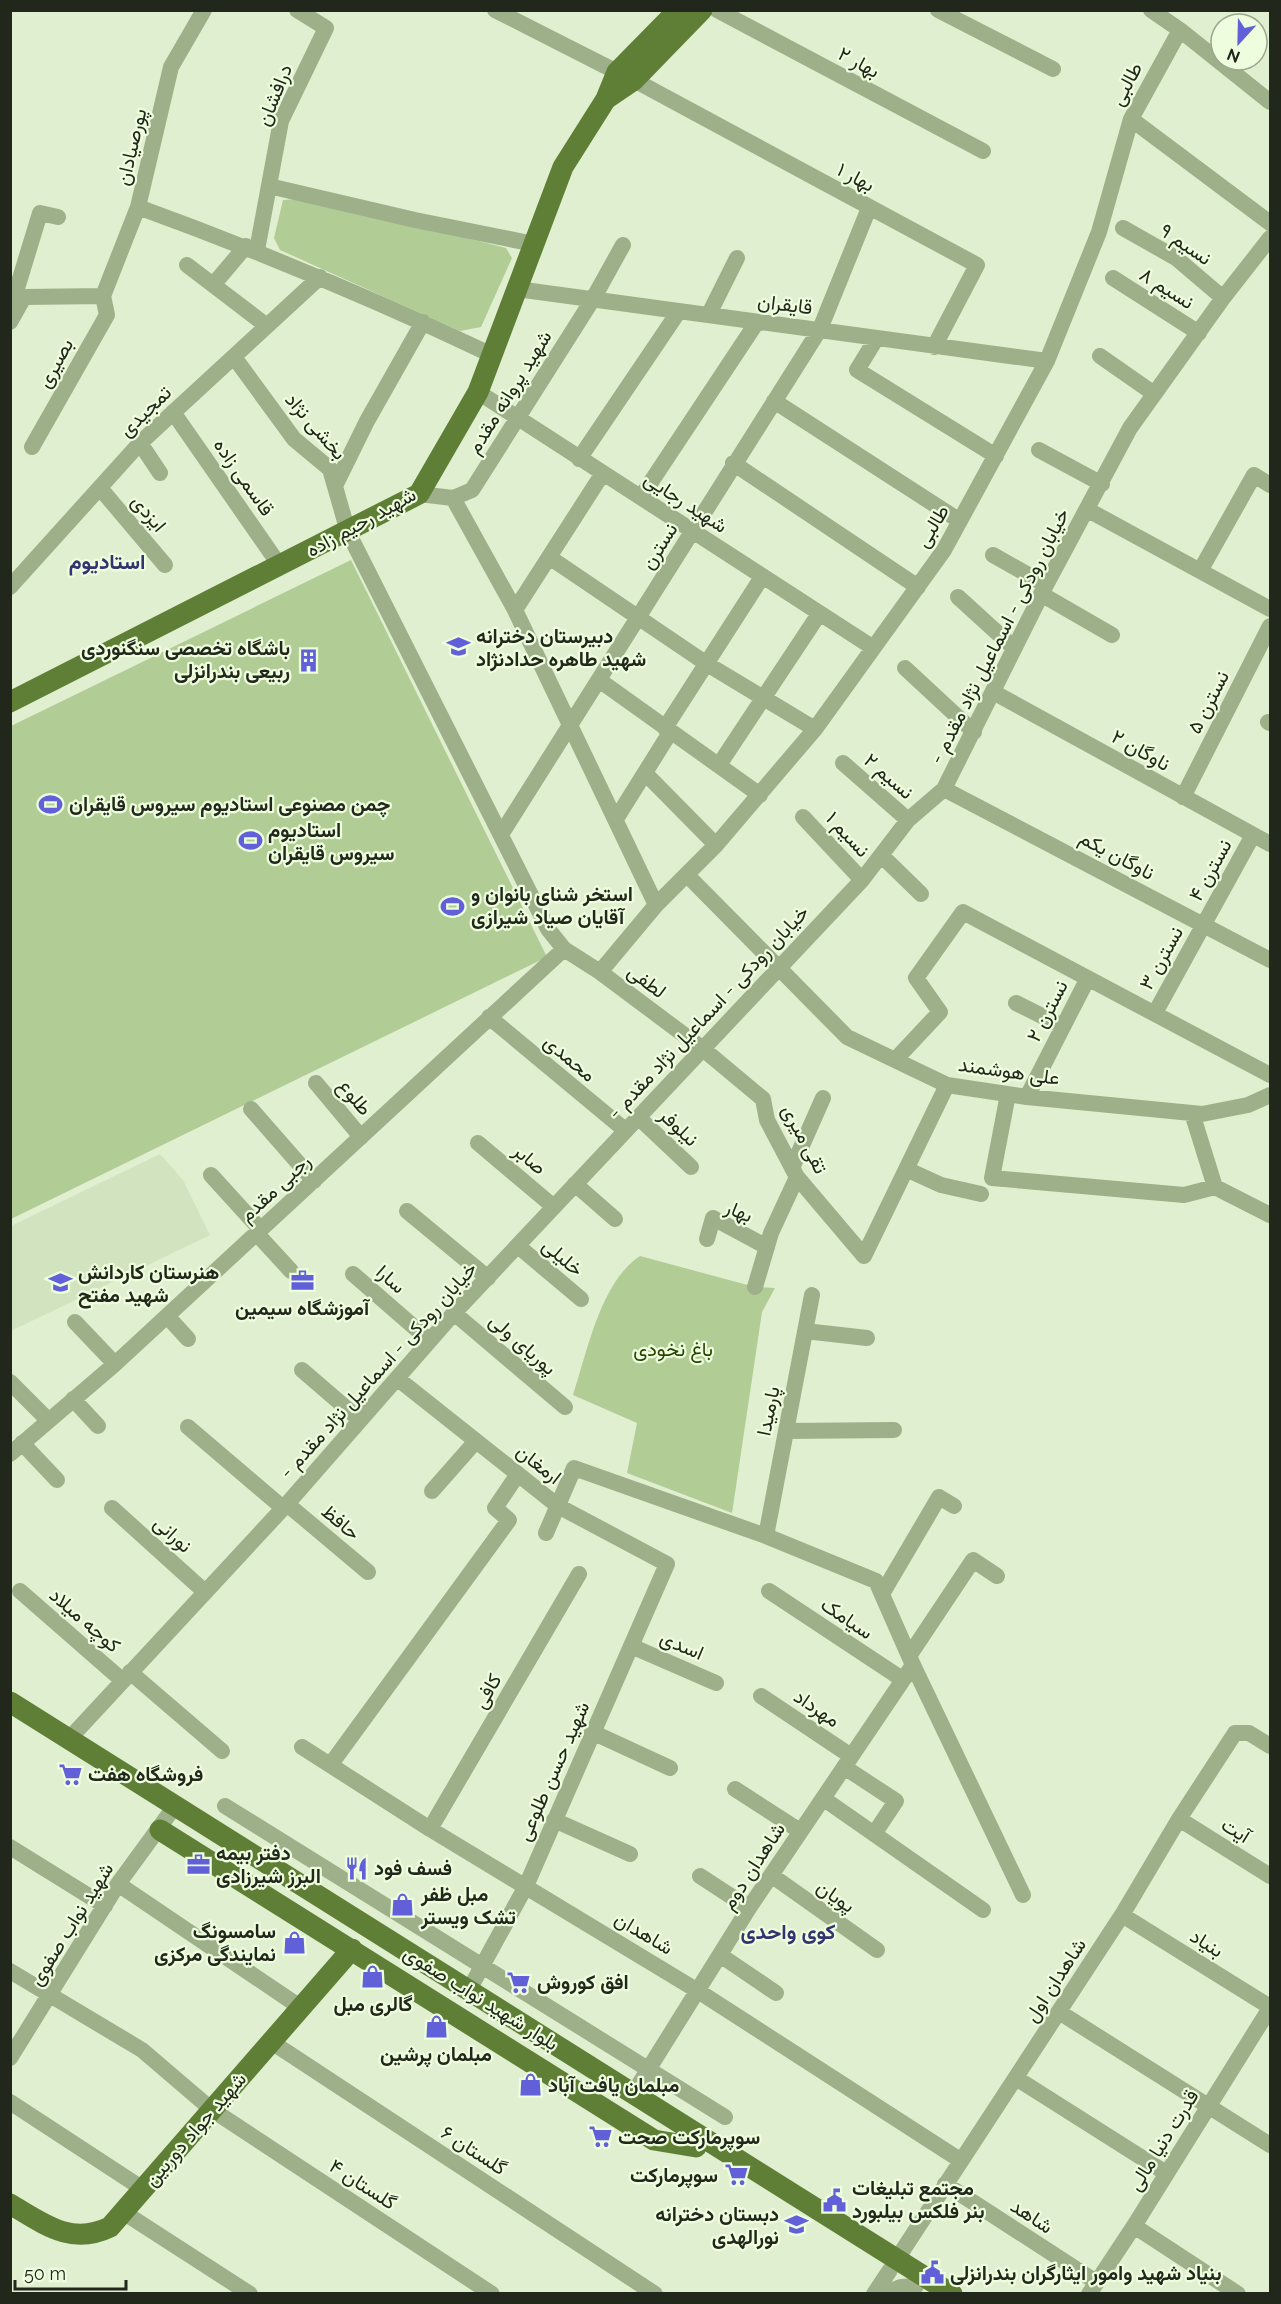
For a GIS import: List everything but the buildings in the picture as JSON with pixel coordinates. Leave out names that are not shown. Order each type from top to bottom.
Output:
[{"type":"main road","name":"شهید رحیم زاده","points":[[10,702],[419,494],[478,392],[563,168],[606,99],[678,10]]},
{"type":"main road","name":"شهید رحیم زاده","points":[[625,76],[702,10]]},
{"type":"main road","name":"بلوار شهید نواب صفوی","points":[[10,1702],[69,1739],[168,1817],[469,1990],[894,2265],[922,2290]]},
{"type":"main road","name":"بلوار شهید نواب صفوی","points":[[10,1715],[168,1817],[696,2147],[894,2265],[952,2294]]},
{"type":"main road","points":[[168,1817],[352,1949],[654,2140],[696,2147]]},
{"type":"main road","name":"شهید جواد دوربین","points":[[10,2204],[50,2227],[75,2236],[96,2234],[110,2227],[352,1949]]},
{"type":"street","name":"پورصیادان","points":[[103,296],[138,207],[171,67],[204,10]]},
{"type":"street","name":"درافشان","points":[[251,248],[269,186],[281,121],[326,28],[297,10]]},
{"type":"street","name":"بهار ۱","points":[[495,10],[625,76],[977,265],[934,346]]},
{"type":"street","name":"بهار ۲","points":[[717,10],[983,150]]},
{"type":"street","points":[[938,10],[1053,69]]},
{"type":"street","points":[[1151,10],[1180,30],[1270,102]]},
{"type":"street","name":"طالبی","points":[[600,972],[656,905],[688,876],[716,845],[815,729],[872,647],[918,587],[960,522],[1047,362],[1099,232],[1131,119],[1180,30]]},
{"type":"street","points":[[1131,119],[1270,223]]},
{"type":"street","points":[[269,186],[415,220],[534,244]]},
{"type":"street","points":[[138,207],[251,248],[423,322],[492,355]]},
{"type":"street","name":"نسترن","points":[[501,833],[693,531],[733,463],[820,329],[869,208]]},
{"type":"street","points":[[10,322],[39,213],[58,218]]},
{"type":"street","name":"نسیم ۹","points":[[1123,228],[1176,258],[1223,298]]},
{"type":"street","name":"- خیابان رودکی - اسماعیل نژاد مقدم","points":[[69,1739],[285,1506],[398,1379],[429,1340],[862,880],[908,820],[944,789],[1044,589],[1130,428],[1153,393],[1270,237]]},
{"type":"street","name":"شهید پروانه مقدم","points":[[453,498],[472,490],[593,298],[622,245]]},
{"type":"street","points":[[213,285],[251,248]]},
{"type":"street","points":[[709,314],[737,258]]},
{"type":"street","points":[[187,265],[267,326]]},
{"type":"street","name":"تمجیدی","points":[[10,587],[140,443],[320,277]]},
{"type":"street","name":"نسیم ۸","points":[[1113,278],[1199,333]]},
{"type":"street","name":"قایقران","points":[[517,289],[1047,362]]},
{"type":"street","points":[[16,295],[103,296]]},
{"type":"street","name":"بصیری","points":[[32,447],[107,315],[103,296]]},
{"type":"street","points":[[579,459],[679,311]]},
{"type":"street","points":[[335,486],[367,421],[423,322]]},
{"type":"street","points":[[641,496],[757,322]]},
{"type":"street","points":[[876,339],[856,370],[996,456]]},
{"type":"street","points":[[1100,356],[1153,393]]},
{"type":"street","name":"بخشی نژاد","points":[[234,357],[294,439],[330,469],[348,532],[548,929],[564,949]]},
{"type":"street","name":"شهید رجایی","points":[[478,392],[579,459],[641,496],[762,578],[872,647]]},
{"type":"street","points":[[774,401],[960,522]]},
{"type":"street","name":"قاسمی زاده","points":[[174,412],[280,566]]},
{"type":"street","points":[[140,443],[160,473]]},
{"type":"street","points":[[1039,450],[1102,484]]},
{"type":"street","points":[[733,463],[918,587]]},
{"type":"street","points":[[515,610],[603,473]]},
{"type":"street","points":[[1200,571],[1254,475],[1270,485]]},
{"type":"street","name":"ایزدی","points":[[100,488],[165,565]]},
{"type":"street","points":[[419,494],[453,498],[515,610],[656,905]]},
{"type":"street","points":[[1088,510],[1270,609]]},
{"type":"street","points":[[993,555],[1112,635]]},
{"type":"street","points":[[549,558],[707,664],[815,729]]},
{"type":"street","points":[[616,819],[707,664],[762,578]]},
{"type":"street","points":[[958,597],[1014,648]]},
{"type":"street","points":[[719,765],[819,614]]},
{"type":"street","name":"نسترن ۵","points":[[1183,797],[1270,626]]},
{"type":"street","points":[[905,668],[974,732]]},
{"type":"street","points":[[599,680],[760,795]]},
{"type":"street","name":"ناوگان ۲","points":[[993,692],[1270,844]]},
{"type":"street","name":"نسیم ۲","points":[[843,764],[908,820]]},
{"type":"street","points":[[645,773],[716,845]]},
{"type":"street","name":"ناوگان یکم","points":[[944,789],[1270,960]]},
{"type":"street","name":"نسیم ۱","points":[[803,817],[862,880]]},
{"type":"street","name":"نسترن ۴","points":[[1204,924],[1253,835]]},
{"type":"street","points":[[882,856],[921,894]]},
{"type":"street","name":"علی هوشمند","points":[[688,876],[847,1037],[947,1085],[1008,1094],[1202,1114],[1248,1105],[1270,1095]]},
{"type":"street","points":[[896,1060],[940,1012],[916,978],[963,912],[1270,1075]]},
{"type":"street","name":"نسترن ۳","points":[[1155,1013],[1204,924]]},
{"type":"street","name":"لطفی","points":[[564,949],[600,972],[704,1049]]},
{"type":"street","name":"رجبی مقدم","points":[[14,1450],[168,1316],[564,949]]},
{"type":"street","name":"نسترن ۲","points":[[1027,1096],[1088,978]]},
{"type":"street","points":[[1017,1003],[1062,1026]]},
{"type":"street","name":"محمدی","points":[[489,1017],[625,1130]]},
{"type":"street","name":"تقی میری","points":[[704,1049],[763,1099],[767,1120],[794,1172],[864,1256],[906,1169]]},
{"type":"street","name":"طلوع","points":[[316,1083],[361,1137]]},
{"type":"street","points":[[947,1085],[906,1169],[940,1185],[981,1194]]},
{"type":"street","points":[[1008,1094],[992,1178],[1184,1195],[1215,1187],[1270,1215]]},
{"type":"street","points":[[755,1287],[767,1246],[823,1098]]},
{"type":"street","points":[[251,1109],[314,1181]]},
{"type":"street","points":[[1192,1113],[1215,1187]]},
{"type":"street","name":"نیلوفر","points":[[638,1117],[691,1167]]},
{"type":"street","name":"صابر","points":[[478,1143],[554,1207]]},
{"type":"street","points":[[211,1175],[291,1271]]},
{"type":"street","points":[[575,1184],[615,1219]]},
{"type":"street","points":[[407,1211],[488,1278]]},
{"type":"street","name":"بهار","points":[[707,1239],[712,1218],[767,1246]]},
{"type":"street","name":"خلیلی","points":[[518,1246],[581,1299]]},
{"type":"street","name":"سارا","points":[[353,1274],[429,1340]]},
{"type":"street","name":"پارمیدا","points":[[766,1536],[813,1295]]},
{"type":"street","name":"پوریای ولی","points":[[454,1313],[565,1407]]},
{"type":"street","points":[[168,1316],[188,1339]]},
{"type":"street","points":[[75,1322],[115,1364]]},
{"type":"street","points":[[805,1330],[867,1338]]},
{"type":"street","points":[[302,1370],[360,1420]]},
{"type":"street","name":"ارمغان","points":[[398,1379],[558,1506],[667,1564]]},
{"type":"street","points":[[10,1382],[48,1420]]},
{"type":"street","points":[[73,1399],[98,1426]]},
{"type":"street","name":"حافظ","points":[[188,1427],[368,1572]]},
{"type":"street","points":[[786,1431],[894,1430]]},
{"type":"street","points":[[432,1491],[476,1441]]},
{"type":"street","points":[[14,1450],[57,1480]]},
{"type":"street","points":[[546,1533],[574,1468],[766,1536],[876,1581],[911,1661],[1023,1895]]},
{"type":"street","points":[[331,1764],[509,1520],[495,1508],[518,1474]]},
{"type":"street","points":[[882,1594],[939,1497],[954,1506]]},
{"type":"street","name":"نورانی","points":[[112,1508],[205,1592]]},
{"type":"street","name":"شاهدان دوم","points":[[633,2094],[749,1908],[902,1679],[973,1560],[997,1576]]},
{"type":"street","name":"شهید حسن طلوعی","points":[[469,1990],[526,1886],[667,1564]]},
{"type":"street","name":"کافی","points":[[430,1829],[579,1574]]},
{"type":"street","name":"کوچه میلاد","points":[[20,1591],[222,1751]]},
{"type":"street","name":"سیامک","points":[[769,1591],[902,1679]]},
{"type":"street","name":"اسدی","points":[[631,1646],[716,1683]]},
{"type":"street","name":"مهرداد","points":[[761,1696],[848,1761],[896,1801],[874,1834]]},
{"type":"street","points":[[592,1732],[670,1767]]},
{"type":"street","name":"شاهدان اول","points":[[874,2294],[1122,1915],[1179,1819],[1235,1733],[1250,1733],[1270,1746]]},
{"type":"street","name":"شاهدان","points":[[302,1747],[430,1829],[698,1990],[960,2160]]},
{"type":"street","points":[[735,1789],[800,1832]]},
{"type":"street","points":[[824,1798],[983,1910]]},
{"type":"street","points":[[225,1806],[482,1968],[725,2117]]},
{"type":"street","name":"شهید نواب صفوی","points":[[10,2058],[118,1884],[168,1817]]},
{"type":"street","name":"آیت","points":[[1179,1819],[1270,1876]]},
{"type":"street","points":[[554,1820],[630,1854]]},
{"type":"street","points":[[10,1847],[105,1906]]},
{"type":"street","name":"پویان","points":[[771,1875],[877,1950]]},
{"type":"street","points":[[700,1876],[749,1908]]},
{"type":"street","points":[[118,1884],[300,2007]]},
{"type":"street","name":"بنیاد","points":[[1122,1915],[1270,2008]]},
{"type":"street","points":[[720,1955],[776,1993]]},
{"type":"street","name":"گلستان ۴","points":[[10,1971],[142,2050],[211,2109],[492,2294]]},
{"type":"street","name":"قدرت دنیا مالی","points":[[1093,2288],[1270,2008]]},
{"type":"street","points":[[1059,2012],[1270,2145]]},
{"type":"street","name":"گلستان ۶","points":[[270,2042],[656,2294]]},
{"type":"street","points":[[1016,2078],[1166,2173]]},
{"type":"street","points":[[10,2102],[143,2189]]},
{"type":"street","name":"شاهد","points":[[945,2184],[1093,2288]]},
{"type":"street","points":[[123,2212],[250,2294]]},
{"type":"street","points":[[1134,2226],[1238,2294]]},
{"type":"street","points":[[883,2294],[901,2287],[922,2290]]},
{"type":"shaded area","name":"هنرستان کاردانش شهید مفتح","points":[[160,1154],[183,1180],[210,1235],[11,1331],[11,1226]]},
{"type":"green space","points":[[310,198],[506,248],[512,258],[481,327],[460,331],[280,250],[274,238],[283,200]]},
{"type":"green space","name":"استادیوم سیروس قایقران","points":[[351,560],[547,957],[11,1219],[11,726]]},
{"type":"green space","name":"باغ نخودی","points":[[640,1256],[755,1287],[775,1288],[762,1312],[732,1513],[627,1473],[637,1423],[573,1395],[605,1300],[626,1267]]},
{"type":"place","name":"دبیرستان دخترانه شهید طاهره حدادنژاد","points":[[458,647]]},
{"type":"place","name":"باشگاه تخصصی سنگنوردی ربیعی بندرانزلی","points":[[308,660]]},
{"type":"place","name":"چمن مصنوعی استادیوم سیروس قایقران","points":[[51,804]]},
{"type":"place","name":"استادیوم سیروس قایقران","points":[[250,841]]},
{"type":"place","name":"استخر شنای بانوان و آقایان صیاد شیرازی","points":[[453,906]]},
{"type":"place","name":"آموزشگاه سیمین","points":[[302,1280]]},
{"type":"place","name":"هنرستان کاردانش شهید مفتح","points":[[60,1283]]},
{"type":"place","name":"فروشگاه هفت","points":[[70,1774]]},
{"type":"place","name":"دفتر بیمه البرز شیرزادی","points":[[198,1865]]},
{"type":"place","name":"فسف فود","points":[[356,1868]]},
{"type":"place","name":"مبل ظفر تشک ویستر","points":[[403,1905]]},
{"type":"place","name":"سامسونگ نمایندگی مرکزی","points":[[294,1943]]},
{"type":"place","name":"گالری مبل","points":[[373,1977]]},
{"type":"place","name":"افق کوروش","points":[[519,1982]]},
{"type":"place","name":"مبلمان پرشین","points":[[436,2026]]},
{"type":"place","name":"مبلمان یافت آباد","points":[[530,2085]]},
{"type":"place","name":"سوپرمارکت صحت","points":[[600,2137]]},
{"type":"place","name":"سوپرمارکت","points":[[736,2175]]},
{"type":"place","name":"مجتمع تبلیغات بنر فلکس بیلبورد","points":[[834,2200]]},
{"type":"place","name":"دبستان دخترانه نورالهدی","points":[[797,2225]]},
{"type":"place","name":"بنیاد شهید وامور ایثارگران بندرانزلی","points":[[932,2273]]},
{"type":"district","name":"استادیوم","points":[[107,561]]},
{"type":"district","name":"کوی واحدی","points":[[788,1931]]}]
